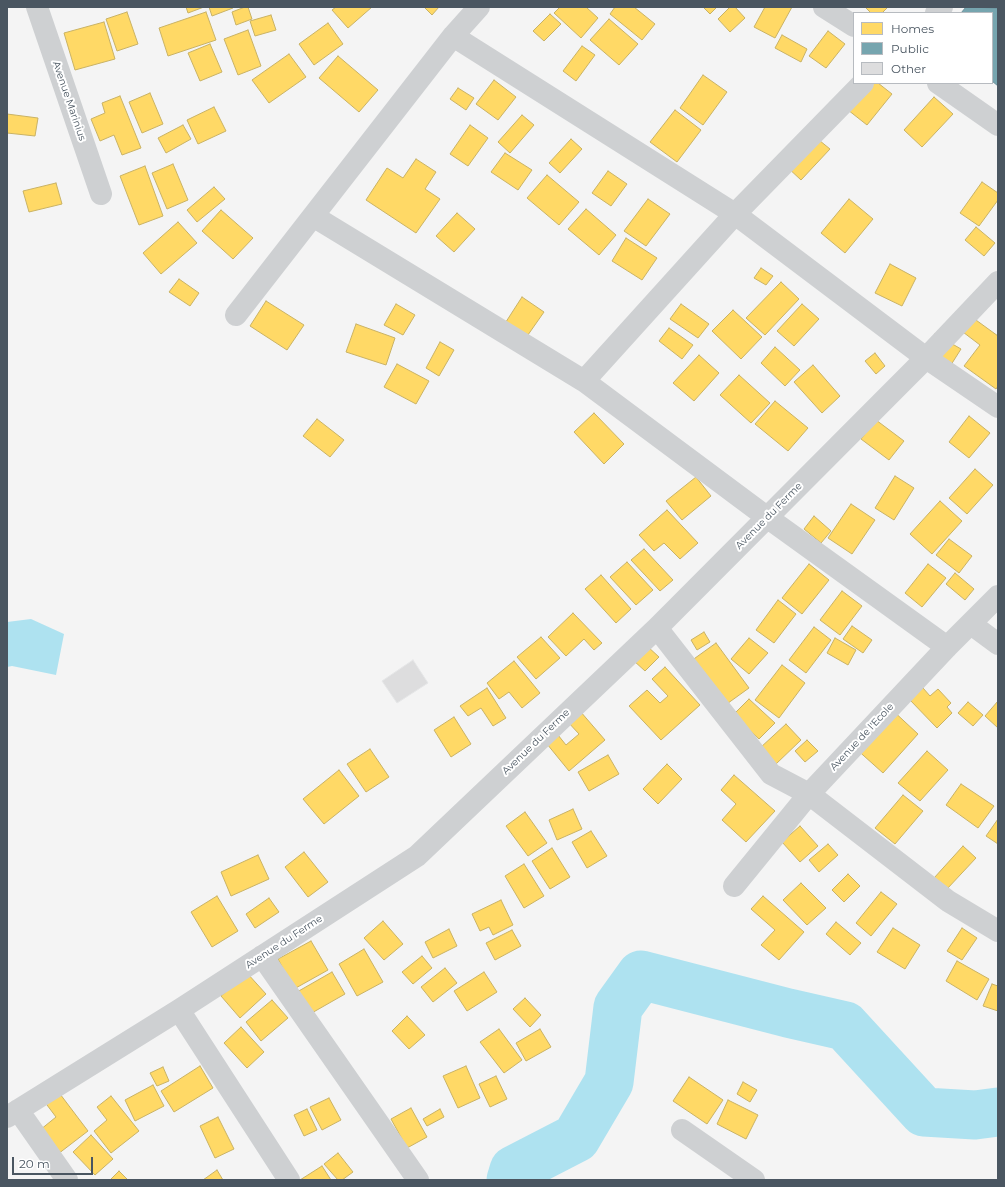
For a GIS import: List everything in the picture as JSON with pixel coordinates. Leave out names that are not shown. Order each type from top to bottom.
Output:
[{"type":"street","name":"Avenue Marinius","points":[[37,7],[101,194]]},
{"type":"street","points":[[236,315],[453,36],[479,7]]},
{"type":"street","points":[[824,7],[853,25]]},
{"type":"street","points":[[453,36],[735,214],[926,358],[998,407]]},
{"type":"street","points":[[584,382],[735,214],[862,84]]},
{"type":"street","points":[[939,84],[998,125]]},
{"type":"street","points":[[313,216],[584,382],[768,518],[947,647]]},
{"type":"street","name":"Avenue du Ferme","points":[[12,1114],[178,1010],[418,856],[657,628],[926,358],[998,282]]},
{"type":"street","name":"Avenue de l'Ecole","points":[[734,886],[809,794],[947,647],[998,596]]},
{"type":"street","points":[[971,624],[998,644]]},
{"type":"street","points":[[657,628],[771,774],[809,794],[948,902],[998,931]]},
{"type":"street","points":[[262,956],[418,1180]]},
{"type":"street","points":[[178,1010],[289,1180]]},
{"type":"street","points":[[12,1114],[68,1180]]},
{"type":"street","points":[[682,1130],[754,1180]]},
{"type":"water","points":[[31,619],[64,634],[56,675],[12,666],[7,667],[7,622]]},
{"type":"building: Homes","points":[[186,7],[204,7],[188,13]]},
{"type":"building: Homes","points":[[209,7],[233,7],[233,8],[212,16]]},
{"type":"building: Homes","points":[[248,7],[252,19],[236,25],[232,12]]},
{"type":"building: Homes","points":[[336,7],[372,7],[348,28],[332,10]]},
{"type":"building: Homes","points":[[424,7],[439,7],[432,15]]},
{"type":"building: Homes","points":[[560,7],[586,7],[598,18],[581,38],[554,13]]},
{"type":"building: Homes","points":[[615,7],[634,7],[655,24],[642,40],[610,14]]},
{"type":"building: Homes","points":[[703,7],[717,7],[710,14]]},
{"type":"building: Homes","points":[[730,7],[735,7],[745,18],[730,32],[718,19]]},
{"type":"building: Homes","points":[[765,7],[792,7],[775,38],[754,27]]},
{"type":"building: Homes","points":[[865,7],[888,7],[883,12],[870,12]]},
{"type":"building: Homes","points":[[127,12],[138,44],[117,51],[106,19]]},
{"type":"building: Homes","points":[[206,12],[216,40],[168,56],[159,28]]},
{"type":"building: Homes","points":[[550,14],[561,24],[544,41],[533,31]]},
{"type":"building: Homes","points":[[271,15],[276,30],[255,36],[250,21]]},
{"type":"building: Homes","points":[[609,19],[638,44],[619,65],[590,40]]},
{"type":"building: Homes","points":[[104,22],[115,59],[75,70],[64,33]]},
{"type":"building: Homes","points":[[328,23],[343,44],[314,65],[299,44]]},
{"type":"building: Homes","points":[[248,30],[261,66],[238,75],[224,39]]},
{"type":"building: Homes","points":[[828,31],[845,44],[826,68],[809,56]]},
{"type":"building: Homes","points":[[782,35],[807,49],[801,62],[775,48]]},
{"type":"building: Homes","points":[[210,44],[222,72],[200,81],[188,53]]},
{"type":"building: Homes","points":[[582,46],[595,55],[576,81],[563,71]]},
{"type":"building: Homes","points":[[289,54],[306,77],[269,103],[252,80]]},
{"type":"building: Homes","points":[[338,56],[378,90],[359,112],[319,78]]},
{"type":"building: Homes","points":[[703,75],[727,92],[703,125],[680,108]]},
{"type":"building: Homes","points":[[494,80],[516,97],[498,120],[476,104]]},
{"type":"building: Homes","points":[[868,84],[879,84],[892,94],[867,125],[848,110]]},
{"type":"building: Homes","points":[[458,88],[474,98],[466,110],[450,99]]},
{"type":"building: Homes","points":[[150,93],[163,124],[142,133],[129,102]]},
{"type":"building: Homes","points":[[120,96],[141,148],[122,155],[114,135],[100,141],[91,119],[105,113],[102,103]]},
{"type":"building: Homes","points":[[934,97],[953,114],[922,147],[904,130]]},
{"type":"building: Homes","points":[[214,107],[226,131],[198,144],[187,120]]},
{"type":"building: Homes","points":[[675,110],[701,130],[677,162],[650,142]]},
{"type":"building: Homes","points":[[7,114],[38,118],[35,136],[7,133]]},
{"type":"building: Homes","points":[[522,115],[534,125],[510,153],[498,142]]},
{"type":"building: Homes","points":[[183,125],[191,139],[166,153],[158,138]]},
{"type":"building: Homes","points":[[470,125],[488,138],[468,166],[450,154]]},
{"type":"building: Homes","points":[[814,136],[830,149],[801,180],[786,166]]},
{"type":"building: Homes","points":[[571,139],[582,149],[560,173],[549,163]]},
{"type":"building: Homes","points":[[505,153],[532,170],[518,190],[491,172]]},
{"type":"building: Homes","points":[[416,159],[436,172],[425,189],[440,199],[416,233],[366,200],[387,168],[403,178]]},
{"type":"building: Homes","points":[[173,164],[188,200],[167,209],[152,173]]},
{"type":"building: Homes","points":[[145,166],[163,216],[139,225],[120,176]]},
{"type":"building: Homes","points":[[608,171],[627,184],[611,206],[592,193]]},
{"type":"building: Homes","points":[[547,175],[579,202],[559,225],[527,198]]},
{"type":"building: Homes","points":[[982,182],[998,193],[998,200],[979,226],[960,213]]},
{"type":"building: Homes","points":[[56,183],[62,204],[29,212],[23,191]]},
{"type":"building: Homes","points":[[214,187],[225,199],[197,222],[187,210]]},
{"type":"building: Homes","points":[[648,199],[670,214],[646,246],[624,231]]},
{"type":"building: Homes","points":[[849,199],[873,219],[845,253],[821,233]]},
{"type":"building: Homes","points":[[586,209],[616,235],[599,255],[568,229]]},
{"type":"building: Homes","points":[[221,210],[253,238],[233,259],[202,231]]},
{"type":"building: Homes","points":[[457,213],[475,229],[454,252],[436,236]]},
{"type":"building: Homes","points":[[178,222],[197,243],[161,274],[143,253]]},
{"type":"building: Homes","points":[[976,227],[995,243],[984,256],[965,240]]},
{"type":"building: Homes","points":[[626,238],[657,258],[642,280],[612,261]]},
{"type":"building: Homes","points":[[890,264],[916,278],[902,306],[875,293]]},
{"type":"building: Homes","points":[[761,268],[773,276],[766,285],[754,278]]},
{"type":"building: Homes","points":[[179,279],[199,293],[190,306],[169,292]]},
{"type":"building: Homes","points":[[781,282],[799,299],[765,335],[746,318]]},
{"type":"building: Homes","points":[[522,297],[544,312],[523,342],[502,328]]},
{"type":"building: Homes","points":[[266,301],[304,325],[287,350],[250,326]]},
{"type":"building: Homes","points":[[396,304],[415,315],[403,335],[384,325]]},
{"type":"building: Homes","points":[[681,304],[709,324],[698,338],[670,319]]},
{"type":"building: Homes","points":[[802,304],[819,319],[794,346],[777,331]]},
{"type":"building: Homes","points":[[733,310],[762,337],[741,359],[712,331]]},
{"type":"building: Homes","points":[[969,315],[998,336],[998,386],[996,389],[964,366],[980,345],[959,329]]},
{"type":"building: Homes","points":[[356,324],[395,338],[386,365],[346,352]]},
{"type":"building: Homes","points":[[669,328],[693,345],[682,359],[659,341]]},
{"type":"building: Homes","points":[[935,334],[961,349],[949,368],[924,352]]},
{"type":"building: Homes","points":[[440,342],[454,350],[439,376],[426,368]]},
{"type":"building: Homes","points":[[775,347],[800,370],[785,386],[761,363]]},
{"type":"building: Homes","points":[[875,353],[885,366],[876,374],[865,361]]},
{"type":"building: Homes","points":[[699,355],[719,373],[694,401],[673,383]]},
{"type":"building: Homes","points":[[397,364],[429,381],[416,404],[384,387]]},
{"type":"building: Homes","points":[[813,365],[840,396],[822,413],[794,382]]},
{"type":"building: Homes","points":[[739,375],[770,403],[751,423],[720,395]]},
{"type":"building: Homes","points":[[775,401],[808,428],[788,451],[755,424]]},
{"type":"building: Homes","points":[[594,413],[624,444],[604,464],[574,432]]},
{"type":"building: Homes","points":[[969,416],[990,433],[969,458],[949,442]]},
{"type":"building: Homes","points":[[317,419],[344,440],[330,457],[303,436]]},
{"type":"building: Homes","points":[[876,420],[904,441],[889,460],[861,439]]},
{"type":"building: Homes","points":[[975,469],[993,485],[967,514],[949,498]]},
{"type":"building: Homes","points":[[895,476],[914,488],[894,520],[875,508]]},
{"type":"building: Homes","points":[[696,477],[711,496],[682,520],[666,501]]},
{"type":"building: Homes","points":[[940,501],[962,521],[932,554],[910,534]]},
{"type":"building: Homes","points":[[851,504],[875,520],[852,554],[828,538]]},
{"type":"building: Homes","points":[[667,510],[698,543],[680,559],[664,543],[654,551],[639,535]]},
{"type":"building: Homes","points":[[814,516],[831,531],[821,543],[804,529]]},
{"type":"building: Homes","points":[[949,539],[972,556],[959,573],[936,555]]},
{"type":"building: Homes","points":[[644,549],[673,580],[660,591],[631,560]]},
{"type":"building: Homes","points":[[627,562],[653,590],[636,605],[610,577]]},
{"type":"building: Homes","points":[[809,564],[829,580],[802,614],[782,598]]},
{"type":"building: Homes","points":[[928,564],[946,578],[922,607],[905,593]]},
{"type":"building: Homes","points":[[955,573],[974,589],[965,600],[946,584]]},
{"type":"building: Homes","points":[[601,575],[631,609],[616,623],[585,589]]},
{"type":"building: Homes","points":[[842,591],[862,606],[840,635],[820,620]]},
{"type":"building: Homes","points":[[778,600],[796,614],[774,643],[756,630]]},
{"type":"building: Homes","points":[[573,613],[602,643],[594,650],[584,639],[566,656],[548,637]]},
{"type":"building: Homes","points":[[852,626],[872,640],[863,653],[843,639]]},
{"type":"building: Homes","points":[[814,627],[831,640],[806,673],[789,660]]},
{"type":"building: Homes","points":[[704,632],[710,642],[697,650],[691,640]]},
{"type":"building: Homes","points":[[541,637],[560,658],[536,679],[517,657]]},
{"type":"building: Homes","points":[[749,638],[768,653],[749,674],[731,659]]},
{"type":"building: Homes","points":[[835,638],[856,650],[848,665],[827,653]]},
{"type":"building: Homes","points":[[716,643],[749,688],[724,706],[691,661]]},
{"type":"building: Homes","points":[[647,646],[659,657],[645,671],[633,660]]},
{"type":"building: Homes","points":[[514,661],[540,693],[522,708],[509,692],[499,699],[487,683]]},
{"type":"building: Homes","points":[[782,665],[805,683],[779,718],[755,700]]},
{"type":"building: Homes","points":[[665,667],[700,705],[661,740],[629,706],[647,690],[660,703],[668,696],[652,679]]},
{"type":"building: Homes","points":[[487,688],[506,718],[493,726],[481,708],[468,716],[460,706]]},
{"type":"building: Homes","points":[[923,688],[930,696],[938,689],[951,703],[947,707],[952,713],[937,728],[910,700]]},
{"type":"building: Homes","points":[[749,699],[775,723],[759,739],[733,715]]},
{"type":"building: Homes","points":[[998,701],[998,728],[985,716]]},
{"type":"building: Homes","points":[[968,702],[983,715],[973,726],[958,713]]},
{"type":"building: Homes","points":[[890,708],[918,734],[883,773],[854,747]]},
{"type":"building: Homes","points":[[580,711],[605,740],[569,771],[547,744],[558,735],[566,745],[579,734],[567,721]]},
{"type":"building: Homes","points":[[454,717],[471,744],[451,757],[434,730]]},
{"type":"building: Homes","points":[[786,724],[801,740],[776,764],[760,748]]},
{"type":"building: Homes","points":[[807,740],[818,751],[805,762],[795,751]]},
{"type":"building: Homes","points":[[370,749],[389,777],[366,792],[347,764]]},
{"type":"building: Homes","points":[[927,751],[948,770],[920,801],[898,783]]},
{"type":"building: Homes","points":[[608,755],[619,774],[589,791],[578,772]]},
{"type":"building: Homes","points":[[667,764],[682,779],[658,804],[643,789]]},
{"type":"building: Homes","points":[[339,770],[359,796],[324,824],[303,799]]},
{"type":"building: Homes","points":[[734,775],[775,811],[746,842],[722,820],[736,804],[721,790]]},
{"type":"building: Homes","points":[[961,784],[994,806],[978,828],[946,805]]},
{"type":"building: Homes","points":[[903,795],[923,811],[895,844],[875,828]]},
{"type":"building: Homes","points":[[573,809],[582,829],[557,840],[549,820]]},
{"type":"building: Homes","points":[[525,812],[547,843],[528,856],[506,826]]},
{"type":"building: Homes","points":[[998,819],[998,844],[986,836]]},
{"type":"building: Homes","points":[[800,826],[818,846],[800,862],[782,842]]},
{"type":"building: Homes","points":[[591,831],[607,856],[587,868],[572,842]]},
{"type":"building: Homes","points":[[828,844],[838,855],[819,872],[809,860]]},
{"type":"building: Homes","points":[[963,846],[976,858],[947,889],[934,878]]},
{"type":"building: Homes","points":[[552,848],[570,877],[550,889],[532,861]]},
{"type":"building: Homes","points":[[304,852],[328,882],[308,897],[285,867]]},
{"type":"building: Homes","points":[[258,855],[269,879],[231,896],[221,872]]},
{"type":"building: Homes","points":[[524,864],[544,896],[524,908],[505,876]]},
{"type":"building: Homes","points":[[848,874],[860,886],[844,902],[832,890]]},
{"type":"building: Homes","points":[[801,883],[826,908],[807,925],[783,900]]},
{"type":"building: Homes","points":[[881,892],[897,904],[871,936],[856,923]]},
{"type":"building: Homes","points":[[217,896],[238,931],[212,947],[191,912]]},
{"type":"building: Homes","points":[[763,896],[804,932],[779,960],[761,945],[775,930],[751,909]]},
{"type":"building: Homes","points":[[269,898],[279,912],[255,928],[246,914]]},
{"type":"building: Homes","points":[[501,900],[513,925],[493,935],[489,927],[480,931],[472,914]]},
{"type":"building: Homes","points":[[383,921],[403,944],[384,960],[364,938]]},
{"type":"building: Homes","points":[[836,922],[861,943],[850,955],[826,934]]},
{"type":"building: Homes","points":[[893,928],[920,945],[905,969],[877,952]]},
{"type":"building: Homes","points":[[962,928],[977,938],[962,960],[947,951]]},
{"type":"building: Homes","points":[[449,929],[457,946],[433,958],[425,942]]},
{"type":"building: Homes","points":[[512,930],[521,946],[495,960],[486,943]]},
{"type":"building: Homes","points":[[311,941],[328,970],[294,989],[278,959]]},
{"type":"building: Homes","points":[[364,949],[383,982],[357,996],[339,964]]},
{"type":"building: Homes","points":[[422,956],[432,968],[413,984],[402,972]]},
{"type":"building: Homes","points":[[957,961],[989,979],[977,1000],[946,981]]},
{"type":"building: Homes","points":[[445,968],[457,983],[433,1002],[421,987]]},
{"type":"building: Homes","points":[[332,972],[345,994],[310,1014],[297,992]]},
{"type":"building: Homes","points":[[484,972],[497,992],[467,1011],[454,991]]},
{"type":"building: Homes","points":[[247,973],[266,994],[240,1018],[221,996]]},
{"type":"building: Homes","points":[[992,984],[998,986],[998,1011],[983,1006]]},
{"type":"building: Homes","points":[[525,998],[541,1015],[530,1027],[513,1009]]},
{"type":"building: Homes","points":[[272,1000],[288,1018],[261,1041],[246,1022]]},
{"type":"building: Homes","points":[[407,1016],[425,1035],[409,1049],[392,1031]]},
{"type":"building: Homes","points":[[241,1027],[264,1052],[247,1068],[224,1043]]},
{"type":"building: Homes","points":[[499,1029],[522,1060],[504,1073],[480,1042]]},
{"type":"building: Homes","points":[[540,1029],[551,1047],[526,1061],[516,1043]]},
{"type":"building: Homes","points":[[200,1066],[213,1088],[174,1112],[161,1091]]},
{"type":"building: Homes","points":[[466,1066],[480,1098],[458,1108],[443,1076]]},
{"type":"building: Homes","points":[[163,1067],[169,1081],[157,1086],[150,1073]]},
{"type":"building: Homes","points":[[496,1076],[507,1099],[490,1107],[479,1084]]},
{"type":"building: Homes","points":[[689,1077],[723,1100],[707,1124],[673,1101]]},
{"type":"building: Homes","points":[[743,1082],[757,1090],[750,1102],[737,1094]]},
{"type":"building: Homes","points":[[153,1085],[164,1106],[135,1121],[125,1100]]},
{"type":"building: Homes","points":[[57,1090],[88,1131],[58,1154],[40,1130],[56,1117],[44,1101]]},
{"type":"building: Homes","points":[[111,1096],[139,1131],[111,1153],[94,1131],[107,1120],[97,1107]]},
{"type":"building: Homes","points":[[329,1098],[341,1120],[322,1130],[310,1107]]},
{"type":"building: Homes","points":[[728,1100],[758,1115],[746,1139],[717,1124]]},
{"type":"building: Homes","points":[[411,1108],[427,1137],[407,1148],[391,1119]]},
{"type":"building: Homes","points":[[307,1109],[317,1130],[304,1136],[294,1115]]},
{"type":"building: Homes","points":[[440,1109],[444,1117],[427,1126],[423,1119]]},
{"type":"building: Homes","points":[[218,1117],[234,1149],[215,1158],[200,1126]]},
{"type":"building: Homes","points":[[91,1135],[113,1159],[95,1175],[73,1152]]},
{"type":"building: Homes","points":[[338,1153],[353,1172],[342,1180],[338,1180],[324,1164]]},
{"type":"building: Homes","points":[[322,1166],[331,1180],[300,1180]]},
{"type":"building: Homes","points":[[217,1170],[223,1180],[203,1180]]},
{"type":"building: Homes","points":[[119,1171],[128,1180],[110,1180]]},
{"type":"building: Public","points":[[966,7],[998,8],[998,86],[993,82],[993,12],[962,12]]},
{"type":"building: Other","points":[[413,660],[428,683],[397,703],[382,681]]},
{"type":"waterway","points":[[511,1180],[514,1170],[576,1138],[609,1082],[618,1007],[641,975],[788,1013],[845,1026],[924,1112],[975,1115],[998,1112]]}]
